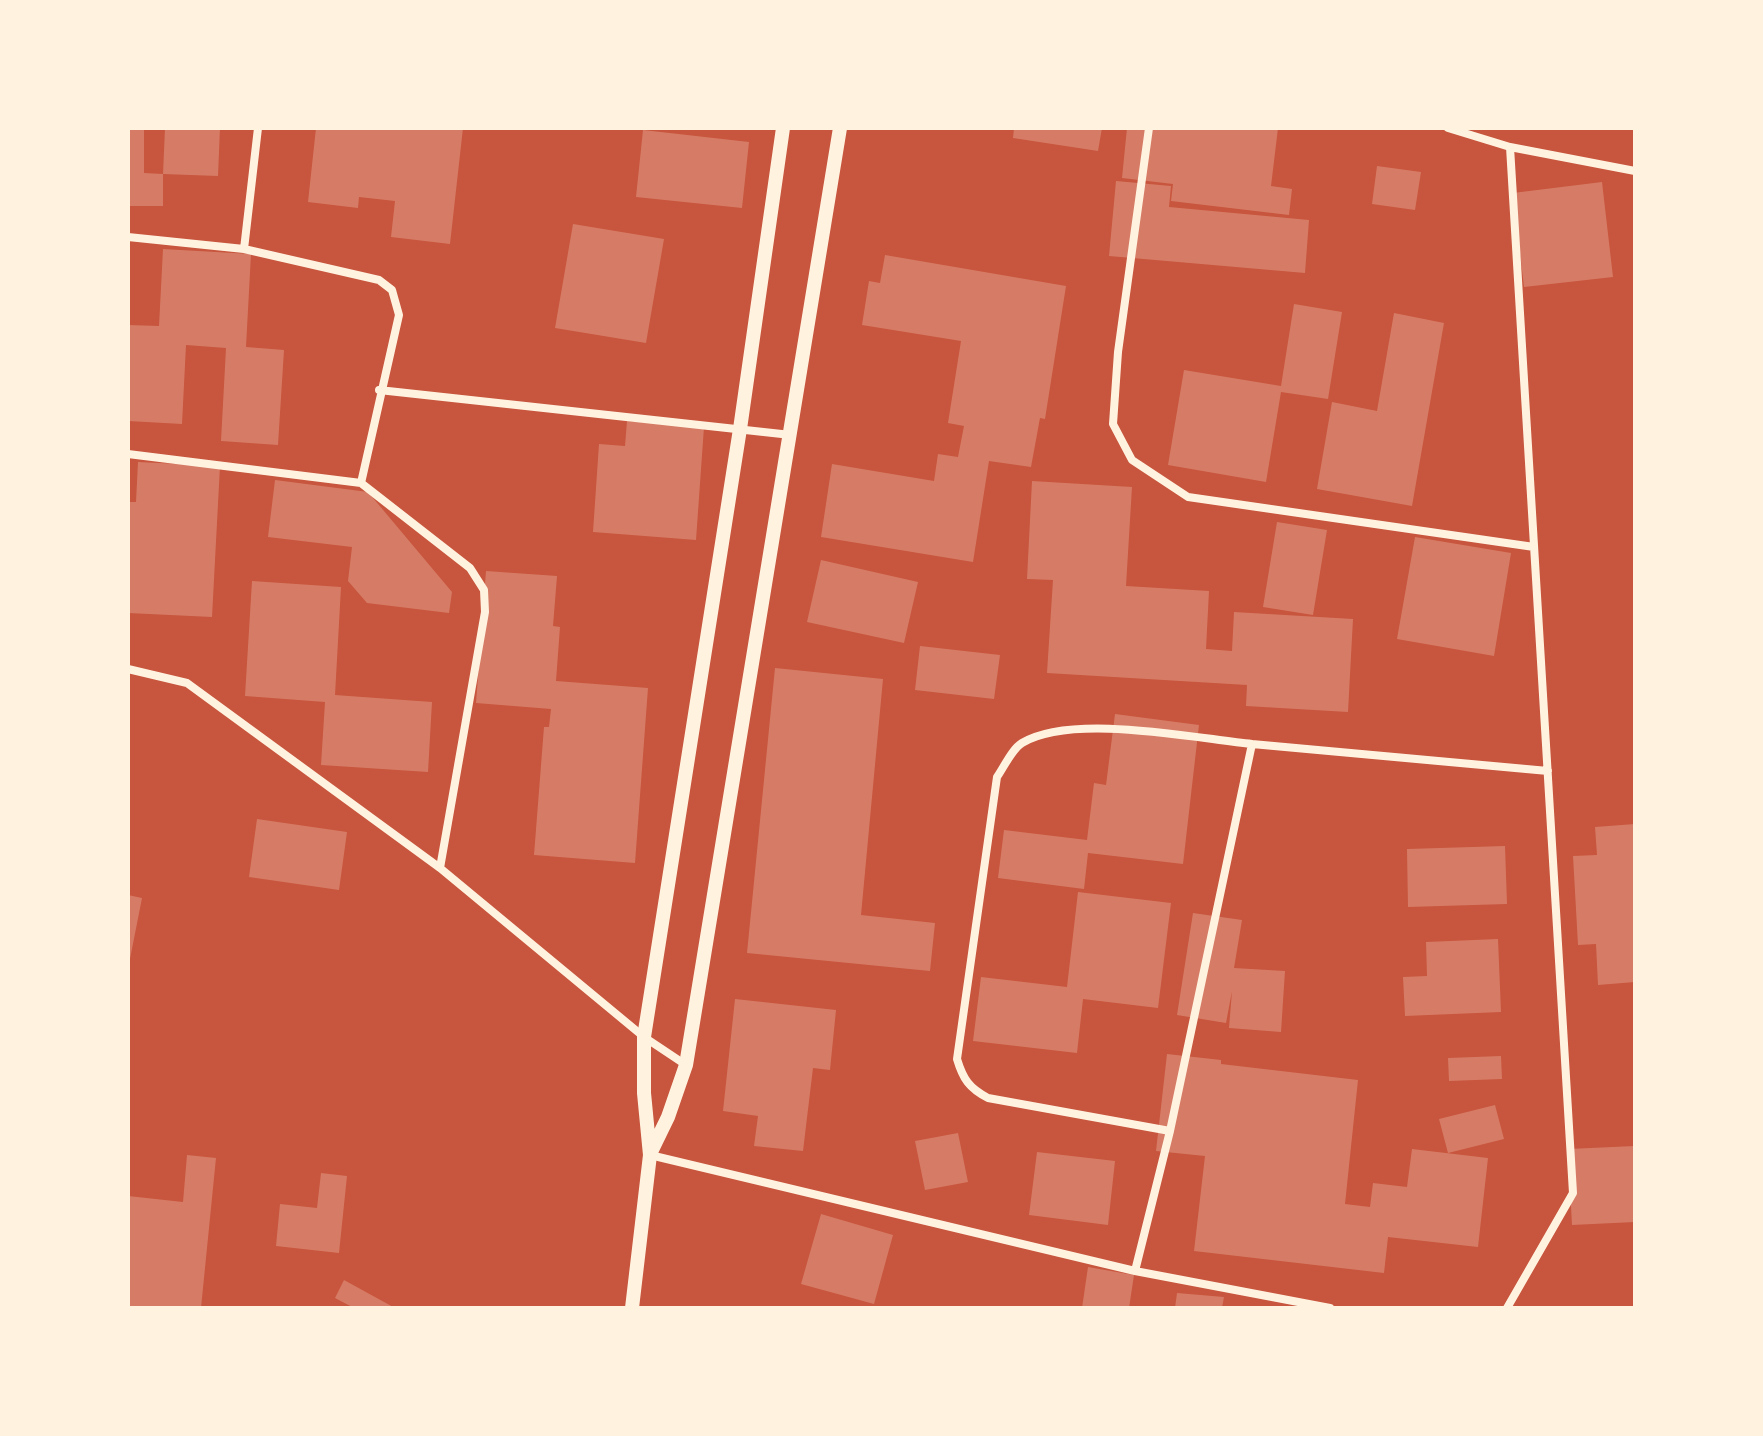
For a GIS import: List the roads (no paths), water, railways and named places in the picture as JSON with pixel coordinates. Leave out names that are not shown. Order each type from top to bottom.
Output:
[{"type":"street","points":[[244,249],[258,128]]},
{"type":"street","points":[[632,1308],[650,1155],[644,1093],[644,1037],[740,429],[783,128]]},
{"type":"street","points":[[650,1155],[668,1117],[686,1065],[792,436],[840,128]]},
{"type":"street","points":[[1149,128],[1118,352],[1113,424],[1132,460],[1188,497],[1534,547]]},
{"type":"street","points":[[1448,128],[1510,147],[1635,171]]},
{"type":"street","points":[[1507,1308],[1573,1193],[1510,147]]},
{"type":"street","points":[[128,237],[244,249],[379,280],[392,290],[399,315],[379,390],[361,483]]},
{"type":"street","points":[[379,390],[792,436]]},
{"type":"street","points":[[128,454],[361,483],[470,568],[484,590],[485,612],[440,868]]},
{"type":"street","points":[[128,669],[187,683],[440,868],[644,1037],[686,1065]]},
{"type":"street","points":[[1170,1131],[988,1098],[972,1090],[963,1078],[957,1059],[997,777],[1019,744],[1051,731],[1081,728],[1548,771]]},
{"type":"street","points":[[1135,1271],[1170,1131],[1252,744]]},
{"type":"street","points":[[650,1155],[1135,1271],[1330,1308]]}]
